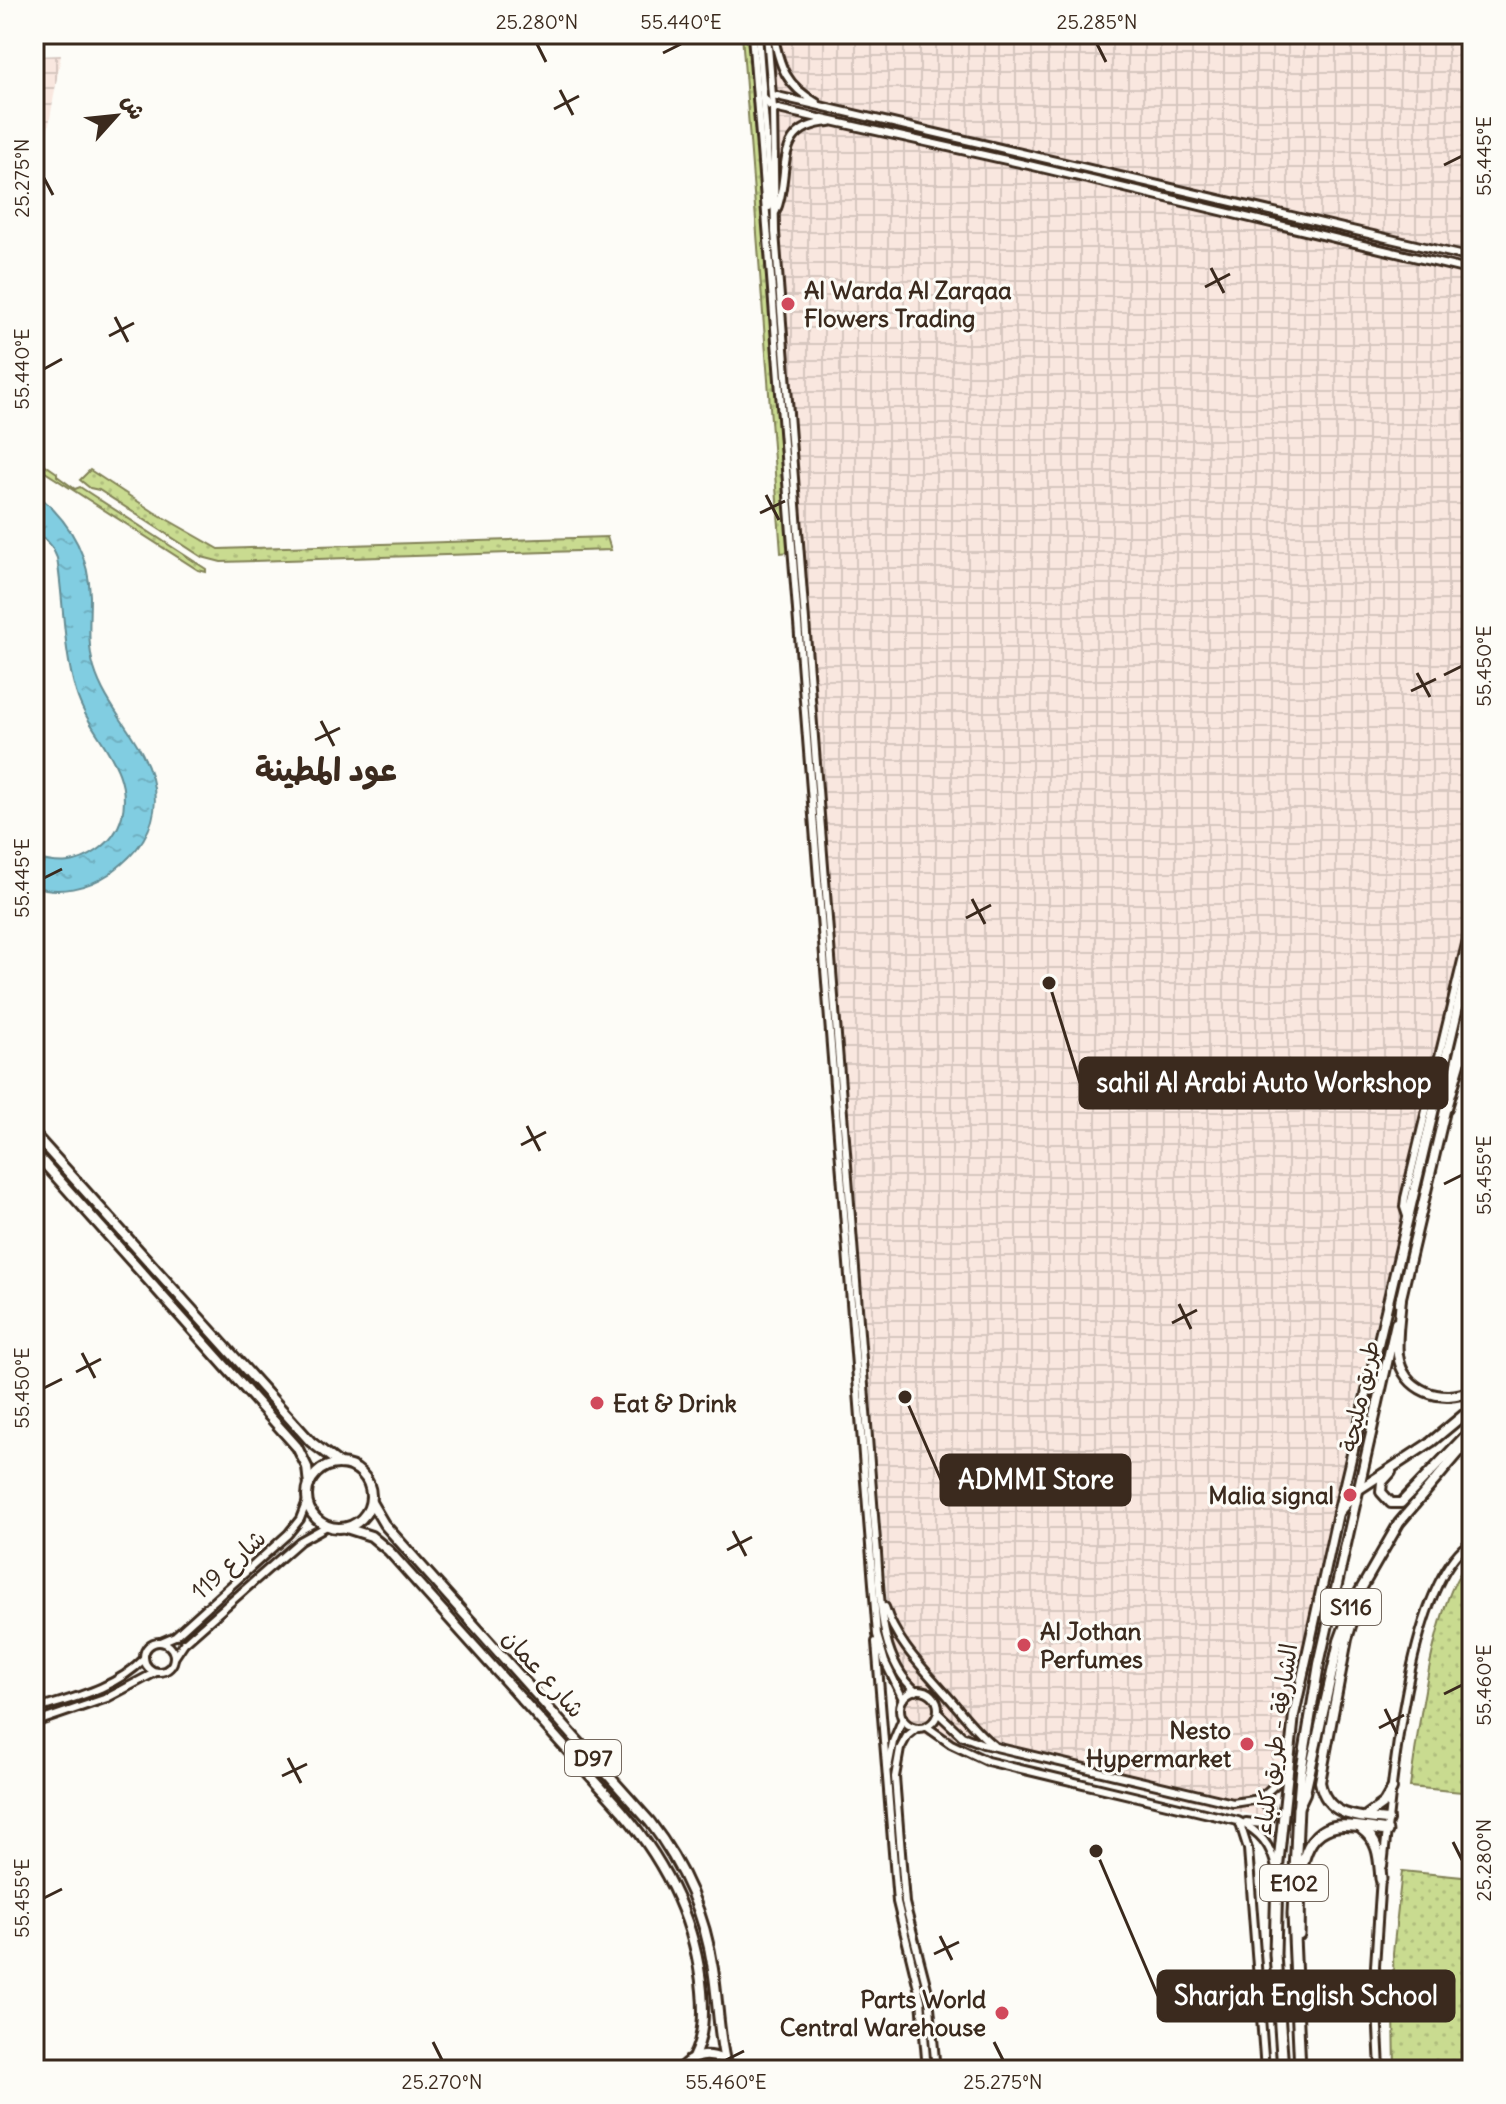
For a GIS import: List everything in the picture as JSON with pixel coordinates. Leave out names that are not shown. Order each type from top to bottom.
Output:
[{"type":"highway","name":"E102","points":[[1298,1808],[1293,1902],[1300,2070]]},
{"type":"highway","points":[[1294,1958],[1306,1847],[1316,1835],[1329,1828],[1383,1825]]},
{"type":"highway","points":[[1359,1828],[1375,1842],[1381,1879]]},
{"type":"highway","name":"الشارقة - طريق كلباء","points":[[1277,1876],[1275,1954],[1283,2070]]},
{"type":"main road","name":"طريق مليحة","points":[[1338,1513],[1472,948]]},
{"type":"main road","name":"طريق مليحة","points":[[1298,1808],[1319,1664],[1472,996]]},
{"type":"main road","points":[[34,1134],[311,1442],[340,1464],[362,1473],[369,1484],[371,1502],[365,1516],[346,1528],[327,1526],[312,1513],[307,1501],[307,1467],[297,1447],[34,1152]]},
{"type":"main road","points":[[1401,1297],[1398,1352],[1407,1377],[1421,1389],[1437,1396],[1455,1396],[1472,1390]]},
{"type":"main road","points":[[1472,1408],[1382,1482],[1383,1496],[1391,1503],[1405,1500],[1472,1429]]},
{"type":"main road","name":"S116","points":[[1298,1808],[1305,1793],[1341,1632],[1363,1585],[1399,1523],[1472,1437]]},
{"type":"main road","points":[[1338,1513],[1358,1490],[1417,1452]]},
{"type":"main road","points":[[309,1485],[318,1472],[340,1464]]},
{"type":"main road","name":"شارع عمان","points":[[371,1502],[384,1524],[650,1822],[667,1845],[688,1884],[707,1941],[725,2061]]},
{"type":"main road","name":"الشارقة - طريق كلباء","points":[[1277,1876],[1286,1775],[1303,1665],[1338,1513]]},
{"type":"main road","name":"شارع عمان","points":[[346,1528],[371,1536],[389,1551],[622,1811],[653,1852],[682,1906],[699,1964],[703,2025],[693,2058]]},
{"type":"main road","points":[[1363,1585],[1347,1639],[1320,1782],[1324,1797],[1333,1808],[1383,1825]]},
{"type":"main road","points":[[1364,1817],[1378,1809],[1392,1789]]},
{"type":"main road","points":[[679,2070],[693,2058],[710,2055],[725,2061],[734,2070]]},
{"type":"street","points":[[755,34],[764,100],[769,238]]},
{"type":"street","points":[[755,34],[807,756],[897,1902],[921,2000],[927,2070]]},
{"type":"street","points":[[770,34],[775,214],[832,981],[885,1635],[891,1656],[901,1676],[916,1691],[933,1697],[938,1713],[962,1736],[1233,1803],[1259,1799],[1286,1775]]},
{"type":"street","points":[[770,34],[788,80],[805,96],[831,109]]},
{"type":"street","points":[[764,100],[773,95],[1472,258]]},
{"type":"street","points":[[764,100],[773,108],[1057,171],[1472,271]]},
{"type":"street","points":[[775,214],[781,198],[785,157],[791,142],[813,125],[838,122]]},
{"type":"street","points":[[1409,1221],[1404,1207],[1405,1198],[1472,919]]},
{"type":"street","points":[[1444,1114],[1453,1098],[1472,1026]]},
{"type":"street","name":"شارع 119","points":[[161,1642],[175,1636],[288,1534],[300,1519],[307,1501]]},
{"type":"street","name":"شارع 119","points":[[174,1658],[184,1643],[300,1541],[327,1526]]},
{"type":"street","points":[[1380,2070],[1375,1966],[1383,1825],[1392,1789],[1405,1697],[1429,1610],[1449,1562],[1472,1541]]},
{"type":"street","points":[[882,1600],[903,1644],[974,1727],[996,1746]]},
{"type":"street","points":[[877,1635],[885,1662],[903,1699]]},
{"type":"street","points":[[34,1710],[90,1693],[129,1672],[144,1659],[148,1647],[161,1642],[172,1649],[174,1658],[169,1669],[156,1672],[107,1698],[34,1723]]},
{"type":"street","points":[[144,1659],[148,1668],[156,1672]]},
{"type":"street","points":[[916,1691],[903,1699],[900,1709],[910,1726],[927,1727],[938,1713]]},
{"type":"street","points":[[887,1781],[891,1750],[903,1718]]},
{"type":"street","points":[[927,1727],[951,1744],[987,1761],[1259,1825],[1268,1822],[1271,1812],[1259,1799]]},
{"type":"street","points":[[917,1728],[902,1743],[896,1760],[895,1777],[905,1903],[929,1996],[936,2070]]},
{"type":"street","points":[[1238,1821],[1263,1838],[1273,1855],[1277,1876]]},
{"type":"street","points":[[1238,1821],[1248,1849],[1265,2070]]},
{"type":"street","points":[[1248,1849],[1255,1839],[1263,1838]]},
{"type":"shaded area","points":[[764,34],[1472,34],[1472,265],[852,120],[1472,275],[1472,933],[1353,1414],[1278,1769],[1273,1820],[897,1728]]},
{"type":"shaded area","points":[[61,55],[34,211],[34,56]]},
{"type":"green space","points":[[742,34],[751,34],[754,72],[789,552],[781,553]]},
{"type":"green space","points":[[34,457],[75,489],[80,487],[206,569],[206,572],[198,570],[34,465]]},
{"type":"green space","points":[[90,470],[219,549],[607,537],[611,550],[221,562],[202,557],[99,490],[90,488],[80,480]]},
{"type":"green space","points":[[1472,1560],[1472,1793],[1410,1787],[1438,1630],[1459,1575]]},
{"type":"green space","points":[[1402,1871],[1472,1878],[1472,2070],[1395,2070],[1393,1953]]},
{"type":"water","points":[[34,492],[57,513],[81,551],[89,580],[90,641],[94,668],[109,701],[142,753],[154,788],[152,820],[137,849],[101,879],[63,890],[34,886],[34,858],[67,862],[83,859],[98,850],[118,826],[124,798],[116,766],[90,723],[76,692],[66,643],[57,558],[34,527]]},
{"type":"place","name":"Al Warda Al Zarqaa Flowers Trading","points":[[788,304]]},
{"type":"place","name":"sahil Al Arabi Auto Workshop","points":[[1049,983]]},
{"type":"place","name":"ADMMI Store","points":[[905,1397]]},
{"type":"place","name":"Eat & Drink","points":[[597,1403]]},
{"type":"place","name":"Malia signal","points":[[1350,1495]]},
{"type":"place","name":"Al Jothan Perfumes","points":[[1024,1645]]},
{"type":"place","name":"Nesto Hypermarket","points":[[1247,1744]]},
{"type":"place","name":"Sharjah English School","points":[[1096,1851]]},
{"type":"place","name":"Parts World Central Warehouse","points":[[1002,2013]]},
{"type":"district","name":"عود المطينة","points":[[326,769]]}]
